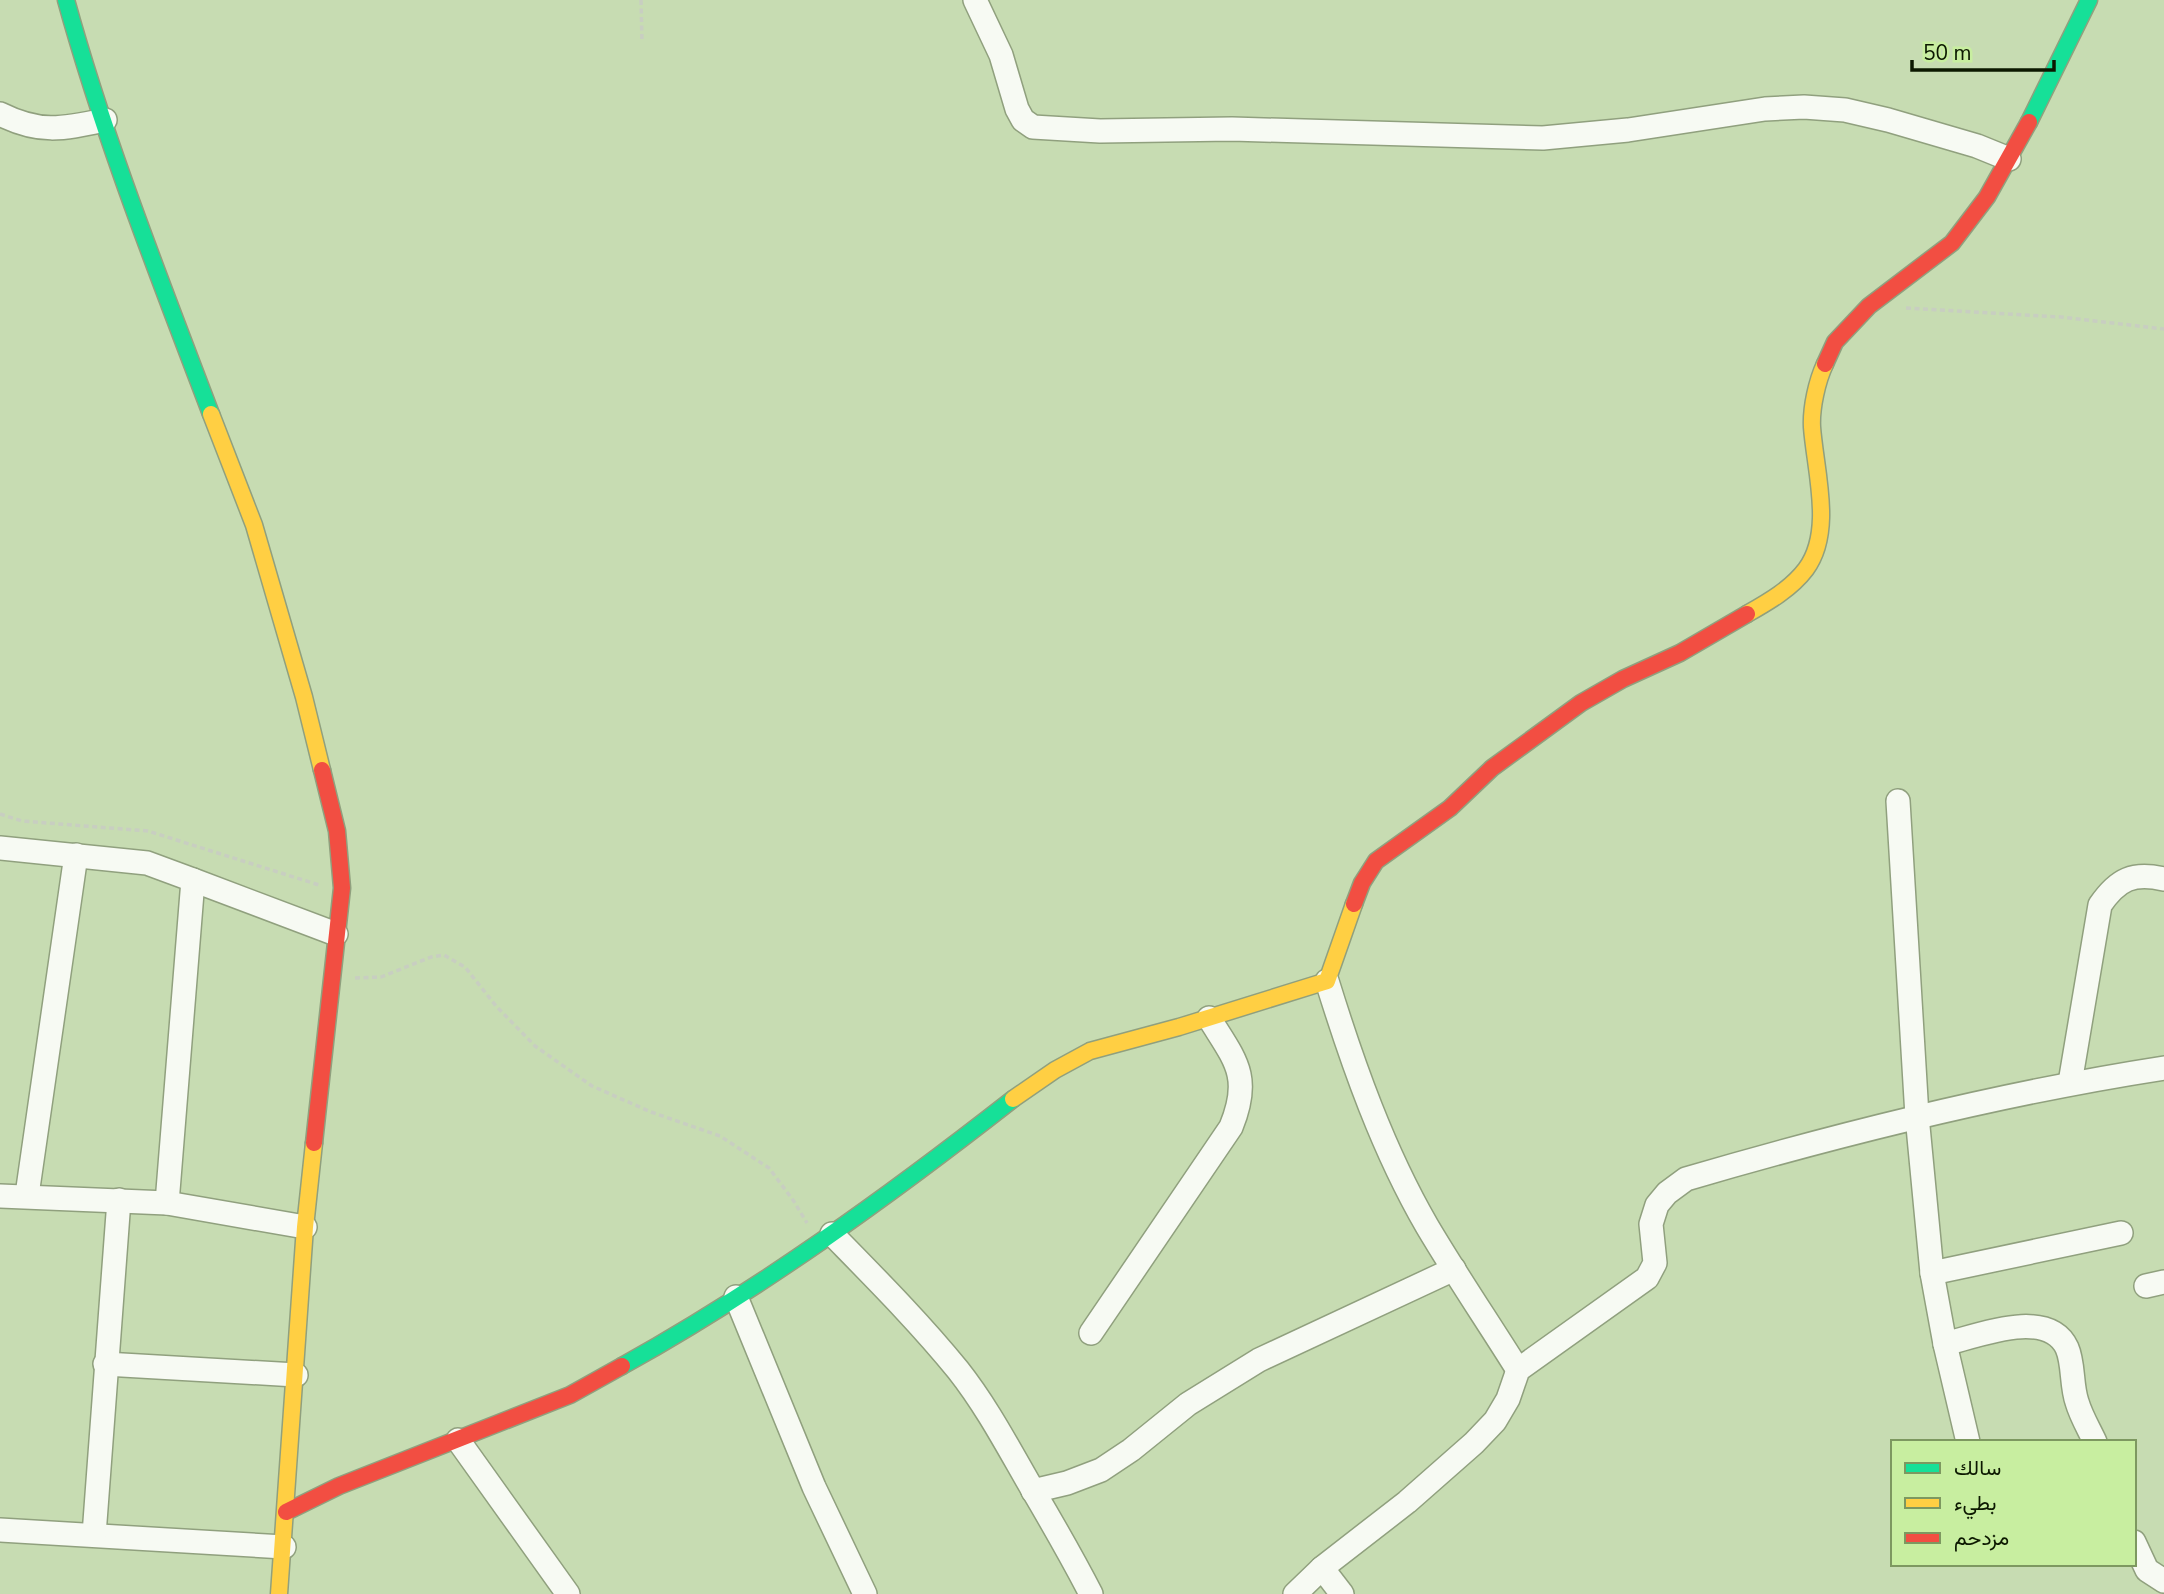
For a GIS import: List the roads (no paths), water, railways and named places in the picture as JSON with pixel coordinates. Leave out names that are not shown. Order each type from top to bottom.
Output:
[{"type":"street","points":[[66,0],[80,51],[148,249],[254,525],[322,765],[337,831],[342,888],[304,1227],[279,1594]]},
{"type":"street","points":[[975,0],[1001,55],[1017,109],[1023,120],[1033,127],[1100,131],[1245,129],[1543,138],[1628,130],[1765,108],[1804,107],[1845,110],[1888,120],[1977,146],[2009,159]]},
{"type":"street","points":[[1518,1370],[1426,1225],[1363,1089],[1327,981],[1363,883],[1376,862],[1394,846],[1424,828],[1450,808],[1492,768],[1581,703],[1623,679],[1680,653],[1777,597],[1807,568],[1820,538],[1820,495],[1812,424],[1820,374],[1835,342],[1869,306],[1952,243],[1987,197],[2042,99],[2090,0]]},
{"type":"street","points":[[0,114],[23,125],[49,129],[104,120]]},
{"type":"street","points":[[1898,801],[1917,1116],[1932,1273],[1968,1440]]},
{"type":"street","points":[[0,848],[147,863],[336,934]]},
{"type":"street","points":[[27,1195],[76,855]]},
{"type":"street","points":[[2070,1083],[2100,905],[2111,889],[2126,879],[2145,874],[2164,878]]},
{"type":"street","points":[[167,1203],[192,880]]},
{"type":"street","points":[[286,1512],[339,1486],[570,1395],[660,1345],[825,1238],[1055,1070],[1090,1051],[1327,981]]},
{"type":"street","points":[[1091,1333],[1231,1127],[1240,1105],[1241,1083],[1234,1059],[1209,1018]]},
{"type":"street","points":[[1295,1594],[1322,1568],[1407,1502],[1474,1443],[1495,1421],[1508,1399],[1518,1370],[1647,1278],[1655,1263],[1651,1224],[1657,1205],[1667,1193],[1686,1179],[1917,1116],[2070,1083],[2164,1068]]},
{"type":"street","points":[[0,1195],[167,1203],[304,1227]]},
{"type":"street","points":[[94,1535],[119,1200]]},
{"type":"street","points":[[1932,1273],[2121,1233]]},
{"type":"street","points":[[825,1238],[916,1320],[960,1373],[1010,1448],[1059,1531],[1091,1594]]},
{"type":"street","points":[[1033,1491],[1067,1483],[1101,1470],[1131,1451],[1188,1404],[1259,1360],[1454,1269]]},
{"type":"street","points":[[736,1297],[814,1487],[865,1594]]},
{"type":"street","points":[[1945,1344],[2024,1325],[2041,1327],[2055,1335],[2066,1347],[2076,1402],[2094,1440]]},
{"type":"street","points":[[105,1364],[296,1375]]},
{"type":"street","points":[[458,1440],[568,1594]]},
{"type":"street","points":[[0,1530],[284,1547]]},
{"type":"street","points":[[2136,1546],[2147,1570],[2164,1581]]},
{"type":"street","points":[[1322,1568],[1342,1594]]}]
